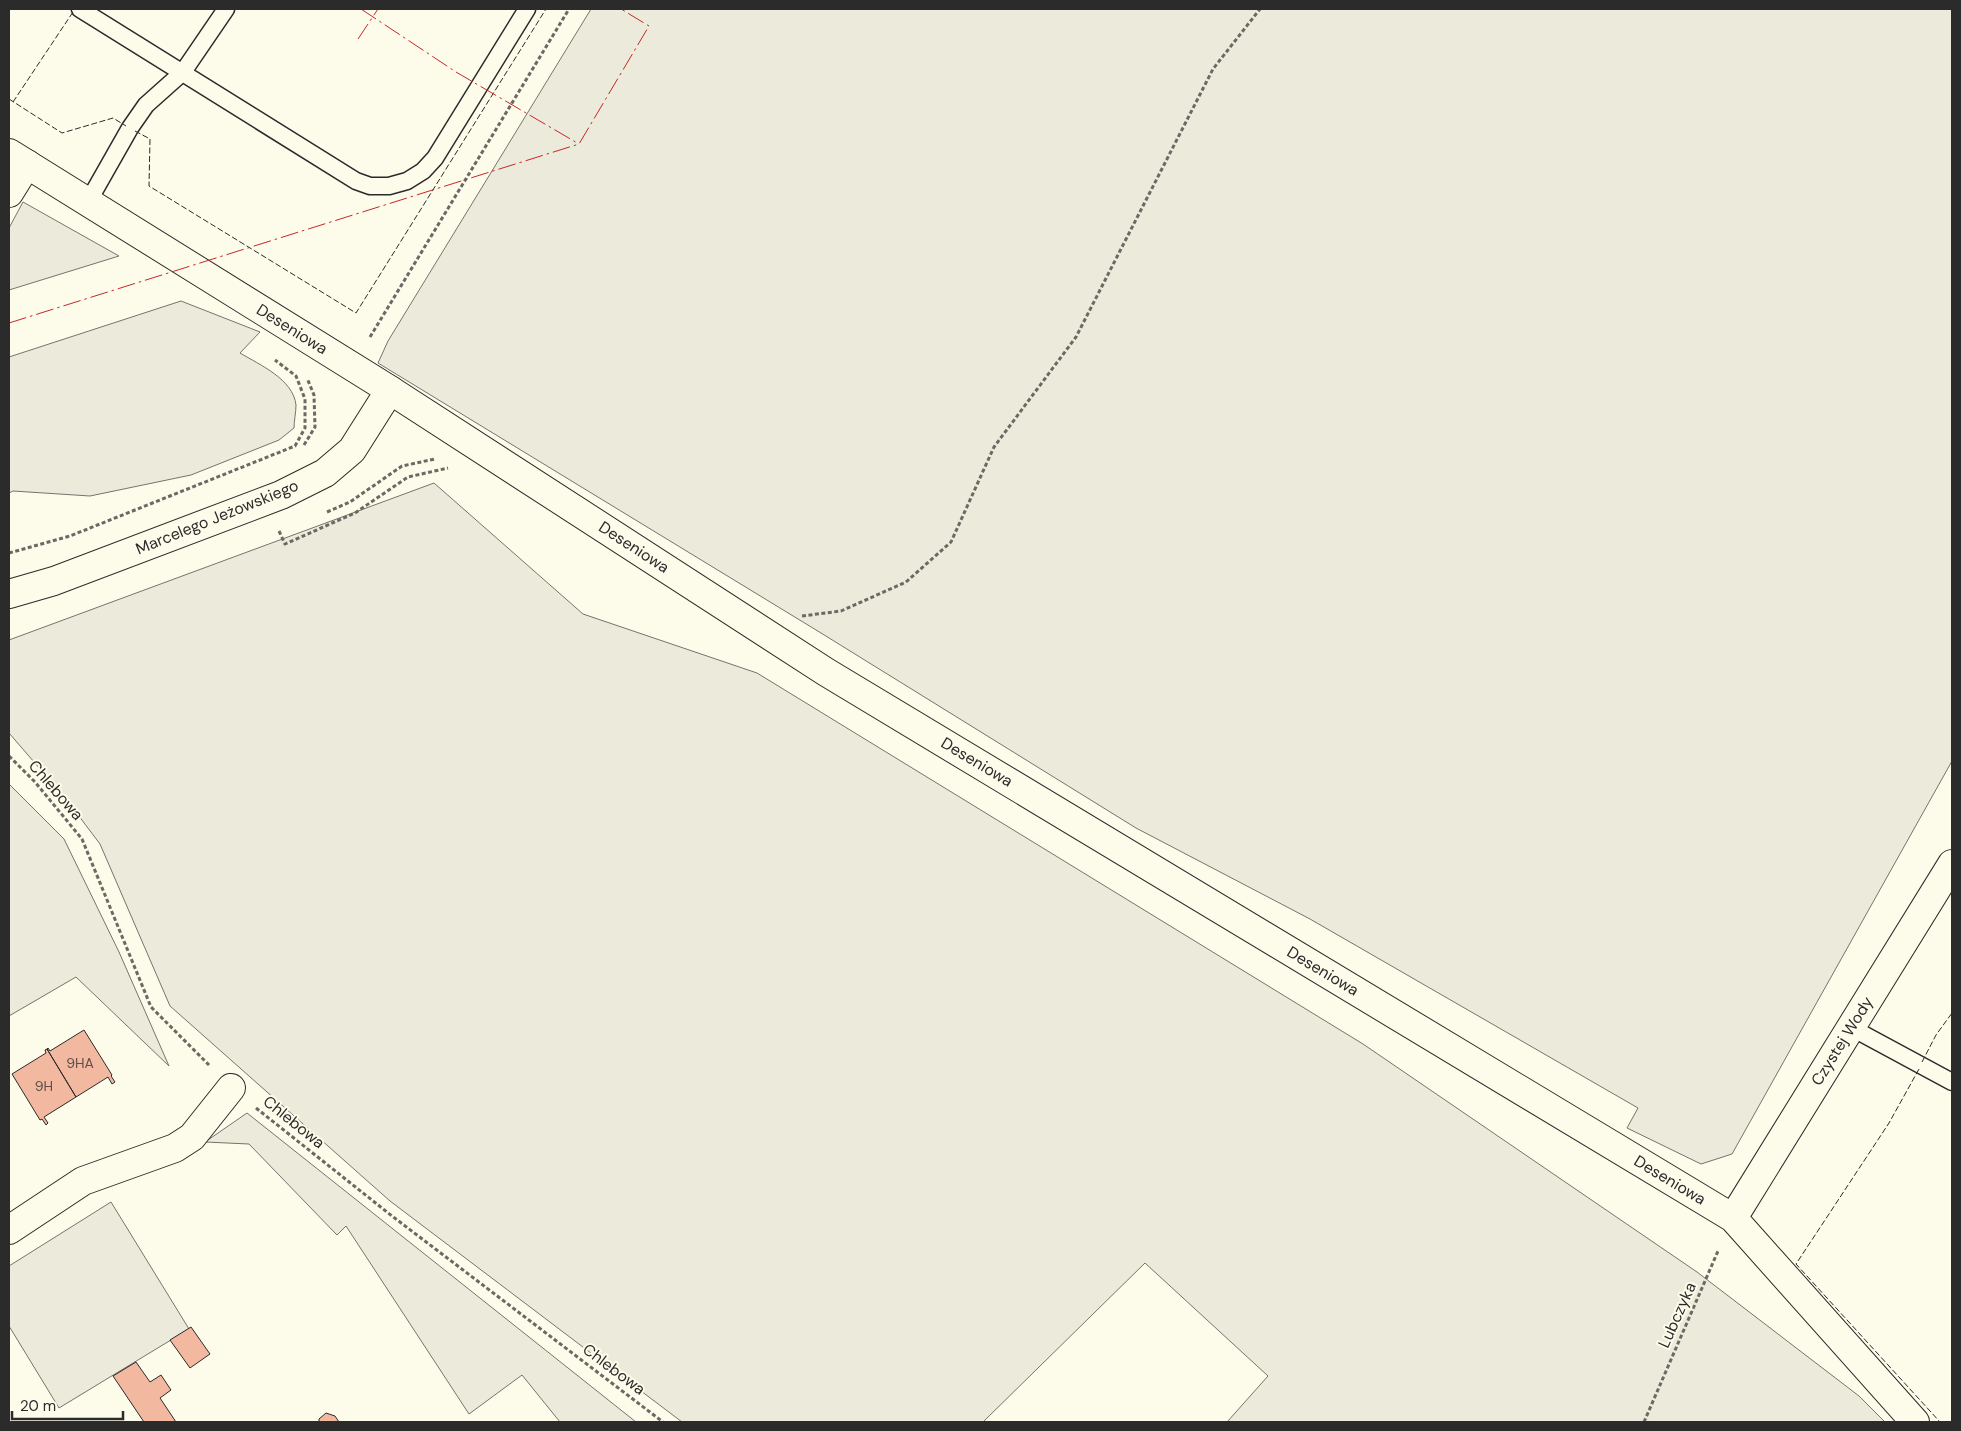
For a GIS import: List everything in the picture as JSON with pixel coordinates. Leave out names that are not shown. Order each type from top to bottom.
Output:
[{"type":"street","name":"Deseniowa","points":[[9,193],[18,159],[390,390],[826,672],[1733,1218],[1915,1422]]},
{"type":"street","name":"Marcelego Jeżowskiego","points":[[9,594],[54,580],[281,495],[325,473],[352,450],[390,390]]},
{"type":"street","name":"Czystej Wody","points":[[1733,1218],[1952,864]]},
{"type":"street","points":[[9,1230],[83,1181],[175,1148],[192,1137],[231,1088]]},
{"type":"lane","points":[[80,9],[356,181],[370,186],[389,186],[407,182],[423,171],[435,158],[527,9]]},
{"type":"lane","points":[[88,202],[130,128],[146,105],[183,72],[226,9]]},
{"type":"lane","points":[[1850,1027],[1952,1082]]},
{"type":"path","points":[[352,366],[569,9]]},
{"type":"path","points":[[752,624],[841,611],[906,582],[951,542],[994,447],[1076,337],[1213,69],[1260,9]]},
{"type":"path","points":[[292,329],[284,354],[303,370],[314,395],[315,427],[300,452]]},
{"type":"path","points":[[9,553],[70,536],[295,446],[305,428],[305,399],[296,376],[266,354],[292,329]]},
{"type":"path","points":[[251,464],[285,544],[355,513],[408,477],[469,463],[497,459]]},
{"type":"path","name":"Chlebowa","points":[[9,756],[36,782],[82,839],[151,1007],[231,1088],[392,1216],[663,1422]]},
{"type":"path","name":"Lubczyka","points":[[1644,1422],[1733,1218]]},
{"type":"shaded area","points":[[591,9],[1952,9],[1952,761],[1732,1154],[1701,1164],[1627,1128],[1638,1108],[1310,919],[1136,828],[821,633],[378,363],[388,341]]},
{"type":"shaded area","points":[[23,202],[119,256],[9,290],[9,228]]},
{"type":"shaded area","points":[[181,301],[260,332],[240,353],[266,368],[289,388],[294,396],[296,405],[294,428],[279,440],[191,475],[90,496],[13,491],[9,493],[9,357]]},
{"type":"shaded area","points":[[434,483],[583,614],[757,673],[1363,1044],[1697,1272],[1859,1396],[1885,1422],[1227,1422],[1268,1376],[1145,1263],[983,1422],[682,1422],[390,1201],[170,1006],[100,844],[66,799],[9,733],[9,640]]},
{"type":"shaded area","points":[[9,784],[64,839],[119,952],[169,1066],[76,977],[9,1016]]},
{"type":"shaded area","points":[[247,1113],[636,1422],[560,1422],[522,1375],[469,1414],[346,1226],[337,1235],[249,1144],[205,1142]]},
{"type":"shaded area","points":[[111,1202],[189,1329],[59,1408],[9,1326],[9,1266]]},
{"type":"building","points":[[84,1030],[115,1082],[112,1084],[108,1077],[76,1097],[47,1049],[50,1051]]},
{"type":"building","points":[[47,1049],[76,1097],[44,1117],[48,1123],[46,1125],[42,1119],[40,1120],[12,1074],[46,1053],[45,1050]]},
{"type":"building","points":[[191,1327],[210,1354],[190,1368],[170,1340]]},
{"type":"building","points":[[136,1362],[150,1382],[161,1375],[171,1390],[160,1398],[176,1422],[144,1422],[113,1376]]},
{"type":"building","points":[[326,1413],[335,1416],[339,1422],[319,1422],[319,1419]]},
{"type":"fence","points":[[13,102],[75,9]]},
{"type":"fence","points":[[135,131],[150,139],[149,186],[356,313],[546,9]]},
{"type":"fence","points":[[9,99],[62,133],[113,118],[126,126]]},
{"type":"fence","points":[[1922,1062],[1936,1035],[1952,1013]]},
{"type":"fence","points":[[1919,1069],[1889,1123],[1796,1264],[1940,1422]]},
{"type":"power","points":[[361,9],[456,72],[579,144]]},
{"type":"power","points":[[358,39],[378,9]]},
{"type":"power","points":[[9,323],[579,144],[649,26],[621,9]]}]
